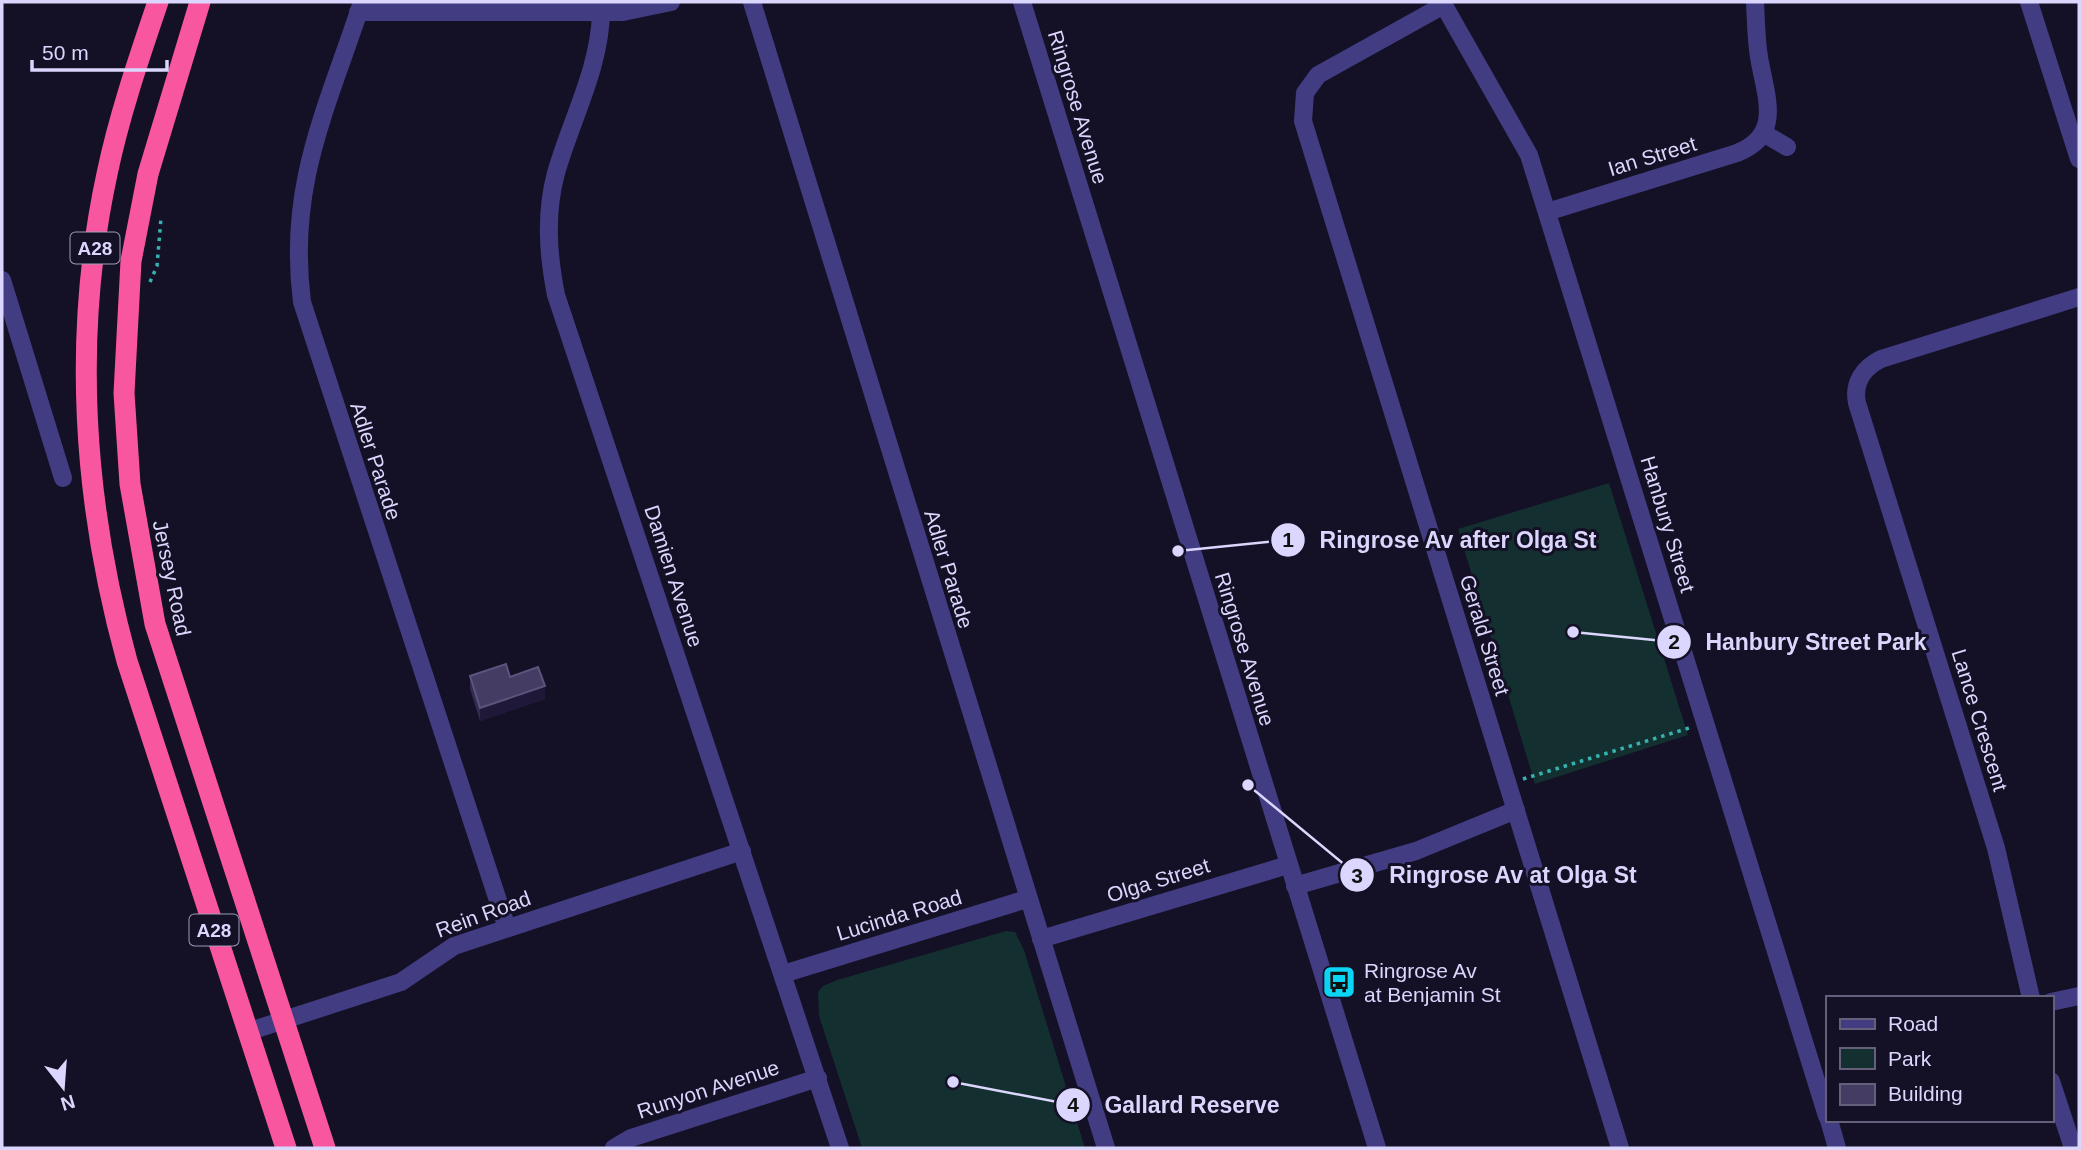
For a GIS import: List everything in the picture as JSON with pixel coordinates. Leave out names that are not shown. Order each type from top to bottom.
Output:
[{"type":"highway","name":"A28","points":[[158,2],[110,160],[96,240],[86,360],[92,489],[107,587],[127,661],[286,1148]]},
{"type":"highway","name":"Jersey Road","points":[[200,2],[165,111],[136,234],[124,345],[126,449],[138,545],[155,624],[325,1148]]},
{"type":"street","points":[[360,7],[601,12],[639,11],[671,2]]},
{"type":"street","name":"Adler Parade","points":[[751,2],[1106,1148]]},
{"type":"street","name":"Ringrose Avenue","points":[[1022,2],[1377,1148]]},
{"type":"street","points":[[1755,2],[1768,112],[1763,133],[1787,147]]},
{"type":"street","points":[[2029,2],[2079,159]]},
{"type":"street","name":"Hanbury Street","points":[[1443,3],[1520,135],[1548,212],[1826,1112]]},
{"type":"street","name":"Gerald Street","points":[[1443,3],[1318,75],[1305,93],[1303,121],[1620,1148]]},
{"type":"street","name":"Adler Parade","points":[[360,7],[303,183],[297,230],[302,302],[507,928]]},
{"type":"street","name":"Damien Avenue","points":[[601,12],[599,42],[556,172],[550,201],[548,237],[553,276],[840,1148]]},
{"type":"street","name":"Ian Street","points":[[1548,212],[1737,153],[1754,145],[1763,133]]},
{"type":"street","points":[[2,280],[63,478]]},
{"type":"street","name":"Lance Crescent","points":[[2031,996],[1996,848],[1857,403],[1852,373],[1881,359],[2079,297]]},
{"type":"street","points":[[1296,887],[1416,850],[1516,810]]},
{"type":"street","name":"Rein Road","points":[[247,1032],[401,982],[442,951],[742,851]]},
{"type":"street","name":"Olga Street","points":[[1041,939],[1288,864]]},
{"type":"street","name":"Lucinda Road","points":[[783,974],[1027,899]]},
{"type":"street","points":[[2053,1002],[2079,996]]},
{"type":"street","name":"Runyon Avenue","points":[[614,1148],[631,1138],[818,1078]]},
{"type":"street","points":[[2053,1087],[2073,1148]]},
{"type":"street","name":"Hanbury Street","points":[[1829,1122],[1837,1148]]},
{"type":"path","points":[[145,292],[157,266],[162,209]]},
{"type":"path","points":[[1507,784],[1706,723]]},
{"type":"green space","points":[[1609,483],[1688,735],[1535,784],[1458,529]]},
{"type":"green space","points":[[1006,931],[1015,932],[1024,950],[1085,1148],[862,1148],[819,1016],[818,992],[823,986],[837,980]]},
{"type":"building","points":[[506,664],[510,677],[538,667],[545,686],[480,708],[470,676]]},
{"type":"place","name":"Ringrose Av after Olga St","points":[[1178,551]]},
{"type":"place","name":"Hanbury Street Park","points":[[1573,632]]},
{"type":"place","name":"Ringrose Av at Olga St","points":[[1248,785]]},
{"type":"place","name":"Ringrose Av at Benjamin St","points":[[1339,982]]},
{"type":"place","name":"Gallard Reserve","points":[[953,1082]]}]
